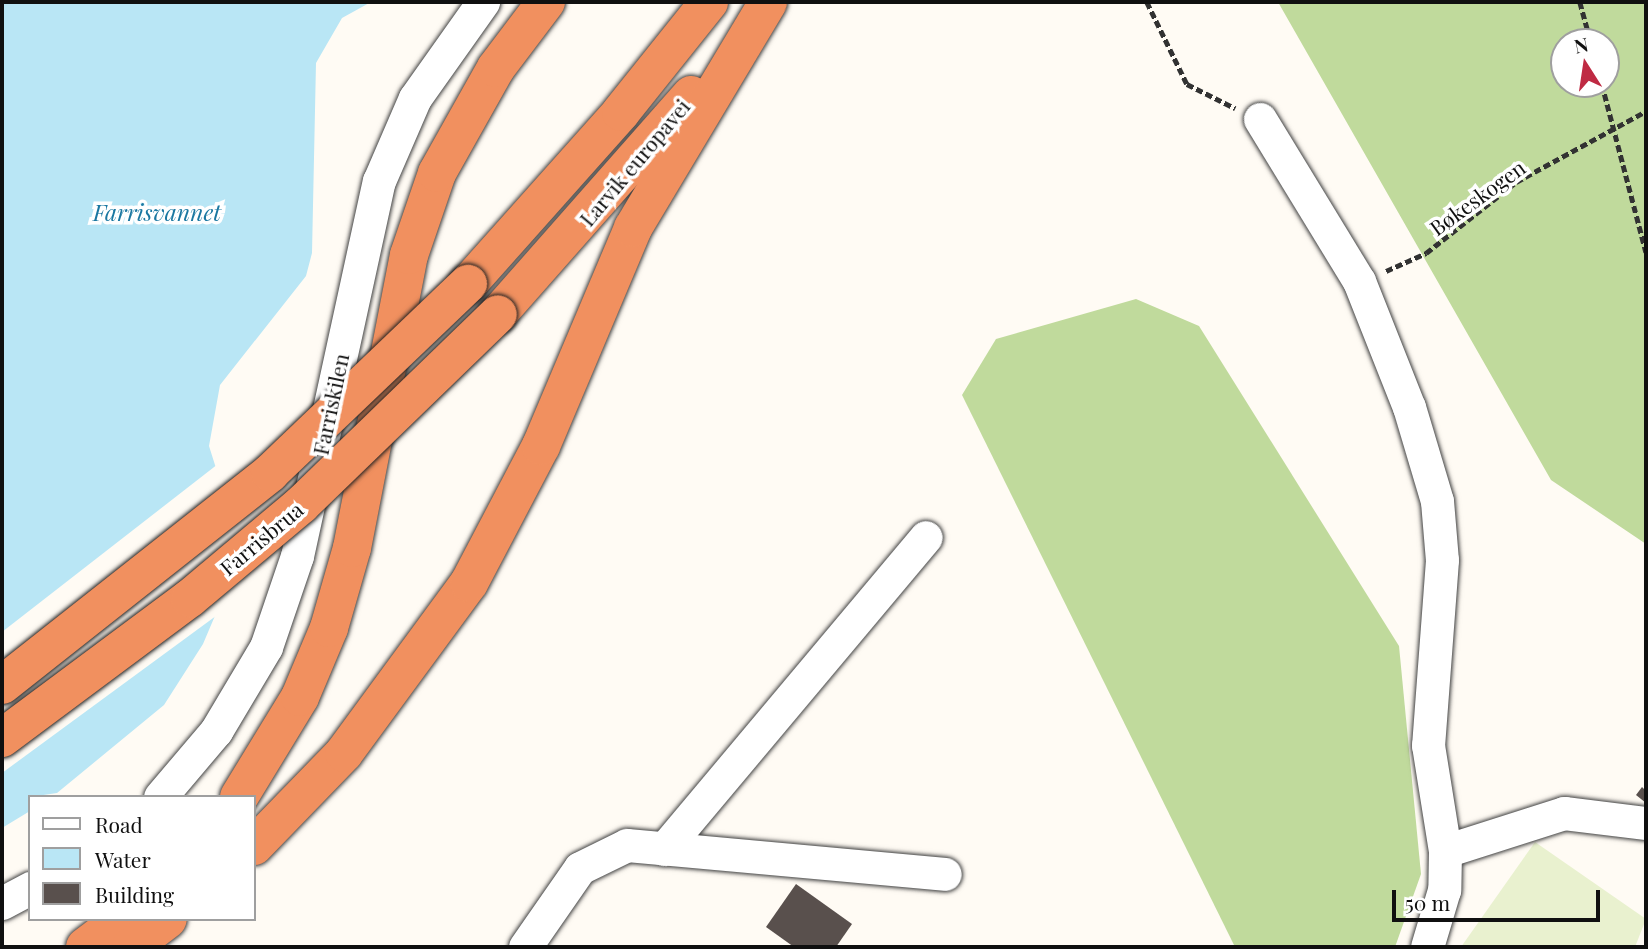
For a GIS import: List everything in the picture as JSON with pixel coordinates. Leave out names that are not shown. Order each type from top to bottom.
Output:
[{"type":"highway","points":[[240,795],[300,697],[329,628],[352,548],[409,255],[437,173],[496,68],[546,2]]},
{"type":"highway","name":"Larvik europavei","points":[[468,284],[621,113],[709,2]]},
{"type":"highway","name":"Larvik europavei","points":[[498,314],[656,139],[762,2]]},
{"type":"highway","points":[[256,844],[344,753],[469,583],[541,446],[633,228],[768,2]]},
{"type":"highway","name":"Farrisbrua","points":[[2,685],[270,473],[468,284]]},
{"type":"highway","name":"Farrisbrua","points":[[2,737],[180,606],[301,505],[498,314]]},
{"type":"highway","points":[[85,947],[119,921]]},
{"type":"highway","points":[[131,947],[165,921]]},
{"type":"street","name":"Farriskilen","points":[[162,795],[216,731],[270,637],[297,556],[379,181],[415,98],[483,2]]},
{"type":"street","points":[[1260,119],[1359,281],[1409,407],[1437,501],[1442,560],[1428,745],[1443,836],[1444,890],[1427,947]]},
{"type":"street","points":[[664,849],[926,537]]},
{"type":"street","points":[[1443,836],[1564,813],[1646,823]]},
{"type":"street","points":[[525,947],[563,888],[594,856],[627,845],[945,874]]},
{"type":"street","points":[[2,903],[28,889]]},
{"type":"path","points":[[1147,2],[1155,30],[1187,84],[1260,119]]},
{"type":"path","points":[[1580,2],[1587,28]]},
{"type":"path","points":[[1606,98],[1646,252]]},
{"type":"path","name":"Bøkeskogen","points":[[1359,281],[1426,253],[1516,182],[1615,134],[1646,111]]},
{"type":"green space","points":[[1278,2],[1646,2],[1646,544],[1551,480]]},
{"type":"green space","points":[[1136,299],[1199,326],[1399,646],[1421,874],[1395,947],[1235,947],[962,395],[996,339]]},
{"type":"green space","points":[[1535,842],[1646,919],[1635,947],[1461,947]]},
{"type":"water","name":"Farrisvannet","points":[[2,2],[371,2],[342,18],[316,63],[312,253],[306,276],[220,385],[209,446],[221,484],[217,611],[203,644],[164,705],[57,793],[28,795],[28,812],[2,828]]},
{"type":"pier","points":[[218,464],[235,542],[220,613],[2,773],[2,632]]},
{"type":"building","points":[[1642,787],[1646,791],[1646,803],[1636,795]]},
{"type":"building","points":[[796,884],[852,924],[836,947],[794,947],[766,927]]}]
